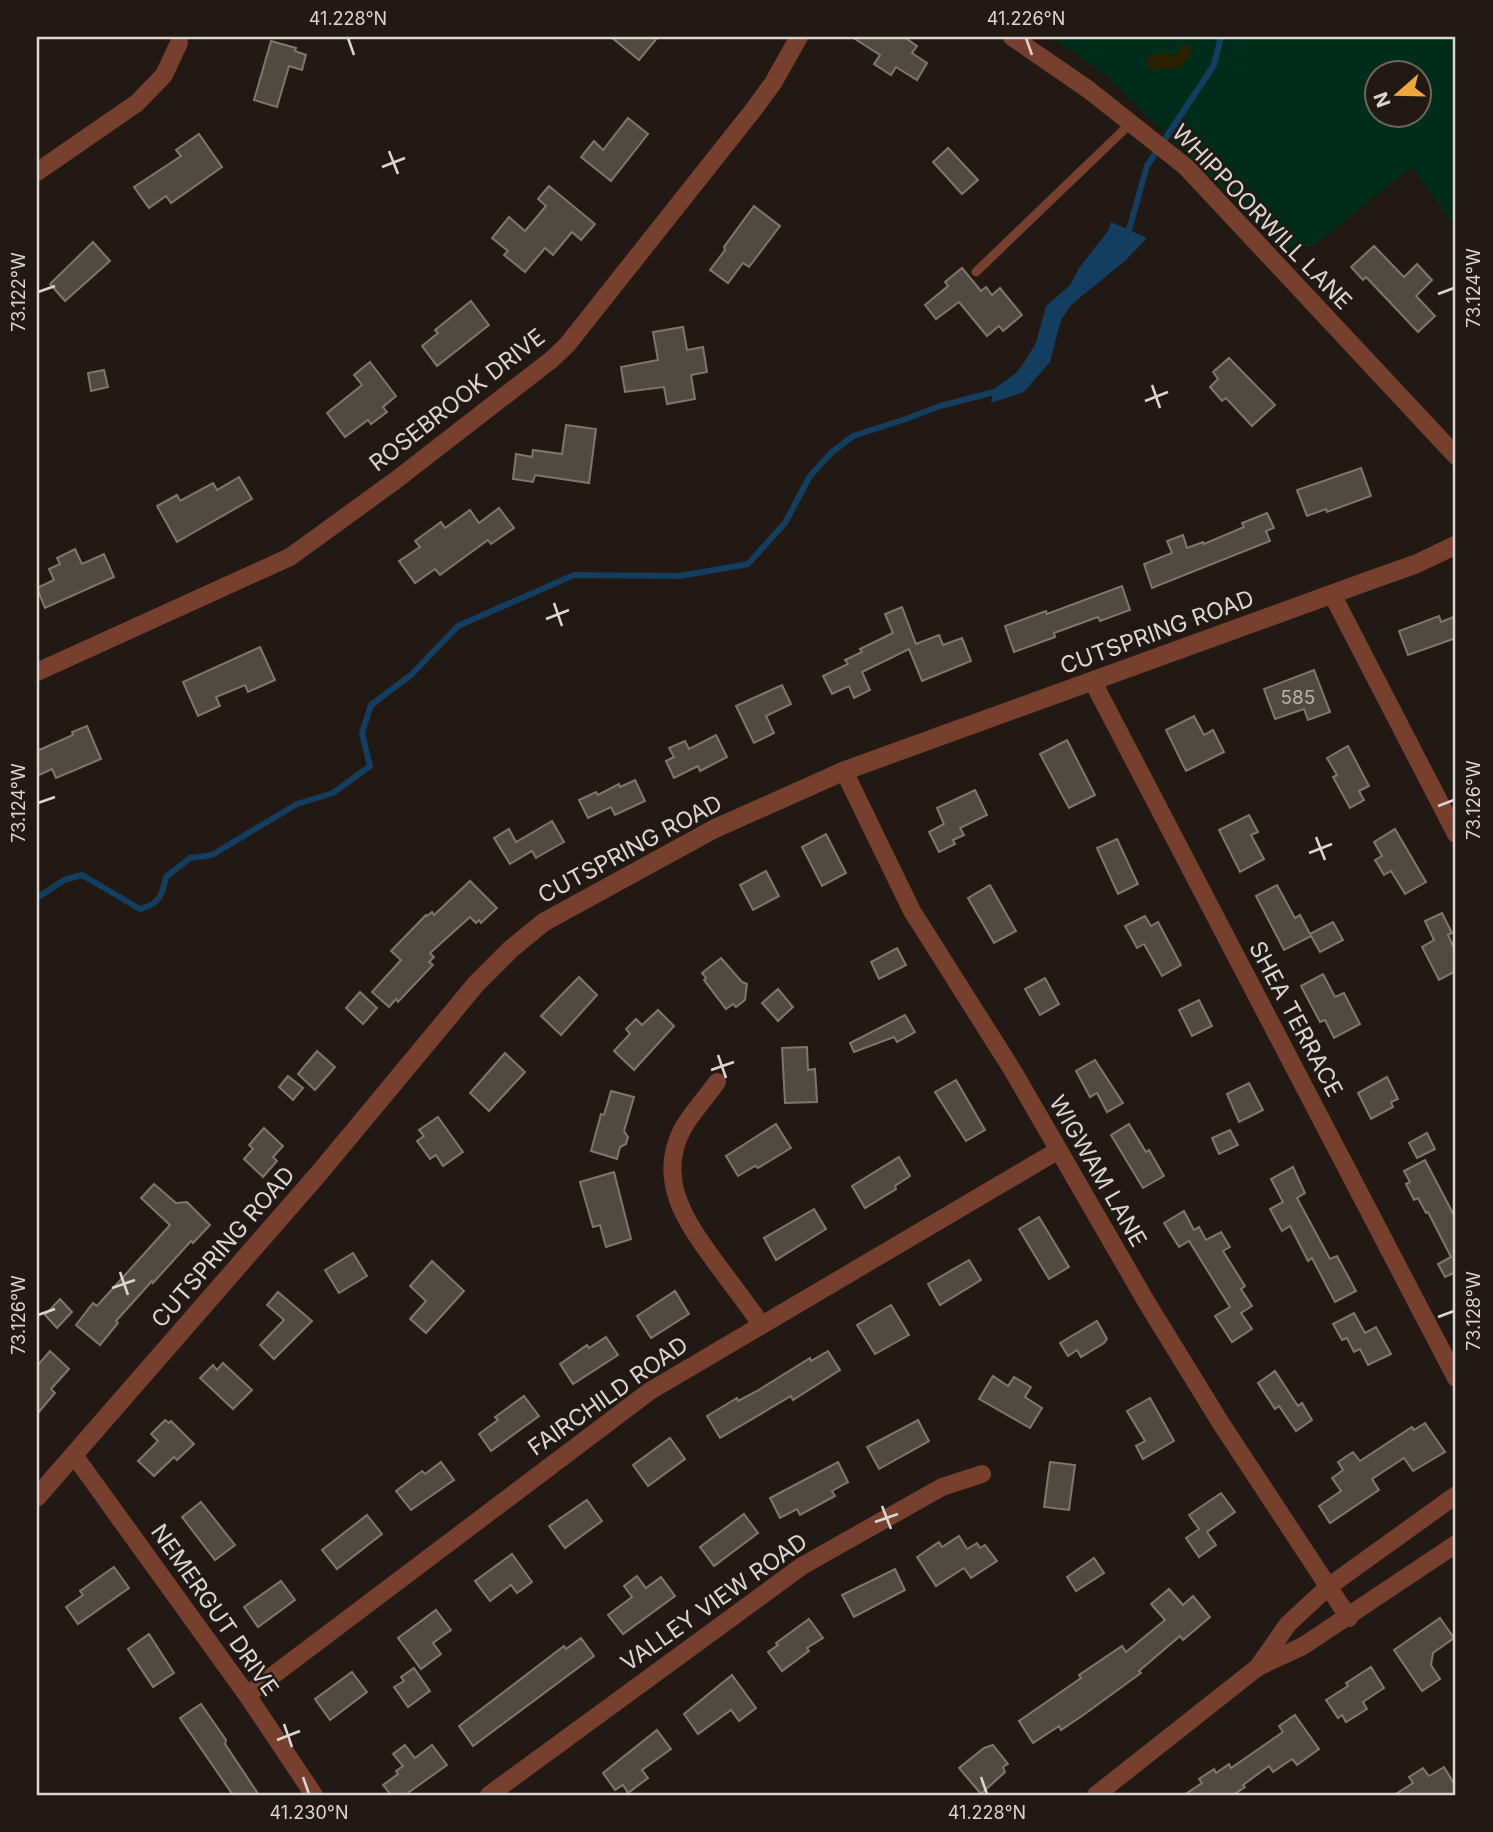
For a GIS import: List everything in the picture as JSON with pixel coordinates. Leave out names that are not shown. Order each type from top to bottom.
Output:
[{"type":"street","name":"ROSEBROOK DRIVE","points":[[37,672],[290,557],[396,481],[551,360],[567,345],[754,109],[773,83],[799,37]]},
{"type":"street","name":"WHIPPOORWILL LANE","points":[[1012,37],[1135,125],[1186,167],[1456,456]]},
{"type":"street","points":[[37,172],[137,103],[164,75],[180,43]]},
{"type":"street","name":"CUTSPRING ROAD","points":[[37,1497],[311,1182],[468,993],[511,949],[544,922],[714,829],[844,771],[1416,564],[1456,545]]},
{"type":"street","points":[[1332,594],[1456,834]]},
{"type":"street","name":"SHEA TERRACE","points":[[1093,682],[1456,1378]]},
{"type":"street","name":"WIGWAM LANE","points":[[844,771],[912,911],[956,984],[989,1031],[1160,1325],[1349,1618]]},
{"type":"street","points":[[717,1082],[682,1131],[673,1158],[673,1182],[679,1206],[691,1228],[761,1324]]},
{"type":"street","name":"FAIRCHILD ROAD","points":[[247,1695],[650,1391],[1057,1151]]},
{"type":"street","name":"NEMERGUT DRIVE","points":[[74,1455],[247,1695],[314,1795]]},
{"type":"street","name":"VALLEY VIEW ROAD","points":[[489,1795],[802,1566],[942,1487],[982,1474]]},
{"type":"street","points":[[1258,1667],[1288,1624],[1328,1587],[1456,1495]]},
{"type":"street","points":[[1096,1795],[1258,1667],[1303,1646],[1349,1618],[1456,1544]]},
{"type":"lane","points":[[976,272],[1135,125]]},
{"type":"green space","points":[[1052,37],[1456,37],[1456,228],[1412,167],[1314,246],[1283,249],[1109,78]]},
{"type":"sand","points":[[1189,45],[1191,55],[1179,69],[1149,69],[1147,60],[1150,55],[1167,53],[1171,56],[1177,54],[1180,46]]},
{"type":"water","points":[[1111,222],[1147,238],[1126,260],[1071,305],[1061,320],[1050,362],[1024,392],[991,403],[994,389],[1016,373],[1036,343],[1046,306],[1070,285],[1079,268],[1108,231]]},
{"type":"building","points":[[611,37],[658,37],[639,60]]},
{"type":"building","points":[[852,37],[904,37],[917,46],[912,53],[927,63],[917,80],[896,67],[891,75],[874,64],[880,55]]},
{"type":"building","points":[[271,41],[296,48],[295,51],[306,55],[302,70],[289,66],[277,107],[254,100]]},
{"type":"building","points":[[628,118],[648,134],[611,181],[581,157],[594,141],[603,150]]},
{"type":"building","points":[[199,134],[222,167],[171,203],[166,196],[149,208],[134,187],[181,156],[176,150]]},
{"type":"building","points":[[948,148],[978,180],[962,194],[933,162]]},
{"type":"building","points":[[549,186],[595,224],[581,240],[572,232],[553,255],[545,248],[525,272],[504,255],[508,251],[492,238],[509,217],[525,231],[546,206],[538,199]]},
{"type":"building","points":[[754,206],[780,226],[749,267],[743,263],[728,283],[710,270]]},
{"type":"building","points":[[93,242],[110,261],[65,301],[50,284]]},
{"type":"building","points":[[1374,246],[1404,277],[1417,264],[1432,280],[1416,296],[1435,316],[1418,332],[1366,277],[1363,280],[1351,267]]},
{"type":"building","points":[[962,268],[981,291],[986,287],[992,295],[1000,288],[1022,315],[1003,331],[999,326],[987,336],[959,302],[936,319],[925,305],[948,286],[945,282]]},
{"type":"building","points":[[471,301],[489,325],[437,366],[422,346],[438,333],[435,330]]},
{"type":"building","points":[[683,327],[687,350],[703,347],[707,372],[691,375],[695,399],[667,404],[664,387],[625,392],[621,367],[658,360],[653,332]]},
{"type":"building","points":[[1229,358],[1275,405],[1252,426],[1226,398],[1222,401],[1210,387],[1218,379],[1213,372]]},
{"type":"building","points":[[370,362],[396,396],[383,407],[387,412],[371,424],[368,420],[345,437],[327,413],[362,385],[354,375]]},
{"type":"building","points":[[104,370],[108,387],[91,391],[88,373]]},
{"type":"building","points":[[566,425],[596,429],[589,483],[535,475],[533,482],[513,479],[516,454],[532,457],[533,450],[562,454]]},
{"type":"building","points":[[1361,468],[1371,496],[1327,512],[1326,509],[1307,516],[1297,490]]},
{"type":"building","points":[[239,477],[252,499],[177,542],[157,506],[177,495],[180,501],[213,483],[217,490]]},
{"type":"building","points":[[499,508],[514,528],[491,544],[488,540],[440,575],[435,569],[415,583],[399,561],[420,547],[415,541],[441,522],[445,528],[470,510],[479,523]]},
{"type":"building","points":[[1267,513],[1274,528],[1266,531],[1270,541],[1152,588],[1144,564],[1172,553],[1167,541],[1183,535],[1187,548],[1203,542],[1204,544],[1244,527],[1242,523]]},
{"type":"building","points":[[75,549],[82,564],[104,554],[114,577],[45,608],[37,588],[54,580],[49,569],[60,564],[57,558]]},
{"type":"building","points":[[1122,586],[1130,610],[1100,621],[1098,617],[1054,633],[1055,637],[1014,652],[1005,626],[1046,611],[1047,614]]},
{"type":"building","points":[[902,607],[916,644],[939,635],[943,645],[962,638],[971,661],[922,681],[909,649],[862,672],[870,690],[854,698],[849,686],[832,694],[823,676],[848,664],[845,660],[862,652],[860,649],[893,633],[885,614]]},
{"type":"building","points":[[1439,616],[1441,622],[1456,616],[1456,638],[1408,655],[1399,631]]},
{"type":"building","points":[[260,647],[275,680],[248,692],[245,685],[216,697],[220,706],[198,716],[183,682]]},
{"type":"building","points":[[1314,670],[1330,712],[1308,720],[1304,709],[1275,719],[1264,689]]},
{"type":"building","points":[[782,685],[791,704],[766,716],[774,733],[754,743],[736,706]]},
{"type":"building","points":[[1194,716],[1204,735],[1213,730],[1224,752],[1186,771],[1166,730]]},
{"type":"building","points":[[87,726],[101,759],[56,778],[52,769],[37,776],[37,751]]},
{"type":"building","points":[[716,735],[727,757],[700,771],[698,766],[674,778],[666,761],[674,757],[669,748],[685,741],[689,749]]},
{"type":"building","points":[[1067,740],[1095,795],[1069,808],[1040,754]]},
{"type":"building","points":[[1348,746],[1369,786],[1359,791],[1364,800],[1350,808],[1333,777],[1337,775],[1327,758]]},
{"type":"building","points":[[635,780],[645,801],[615,815],[611,807],[588,818],[579,800]]},
{"type":"building","points":[[975,790],[987,815],[960,828],[964,835],[953,840],[955,844],[939,852],[929,832],[944,824],[937,808]]},
{"type":"building","points":[[1249,815],[1258,832],[1251,835],[1264,859],[1240,872],[1219,830]]},
{"type":"building","points":[[552,821],[564,842],[536,858],[532,851],[510,864],[494,838],[509,829],[516,842]]},
{"type":"building","points":[[1395,829],[1426,882],[1405,894],[1391,871],[1384,875],[1375,860],[1382,856],[1374,842]]},
{"type":"building","points":[[826,834],[846,873],[822,886],[802,847]]},
{"type":"building","points":[[1117,839],[1138,884],[1118,894],[1097,848]]},
{"type":"building","points":[[766,871],[779,896],[753,910],[740,885]]},
{"type":"building","points":[[470,881],[497,908],[481,923],[479,920],[476,923],[470,917],[430,953],[434,957],[429,962],[433,965],[398,1002],[396,999],[389,1007],[372,992],[401,960],[391,951],[426,915],[432,912],[434,915]]},
{"type":"building","points":[[990,885],[1016,931],[994,943],[968,898]]},
{"type":"building","points":[[1277,885],[1295,918],[1300,915],[1310,934],[1333,922],[1343,940],[1320,952],[1311,936],[1284,950],[1256,896]]},
{"type":"building","points":[[1442,913],[1452,933],[1448,935],[1456,952],[1456,971],[1439,980],[1422,947],[1434,940],[1425,921]]},
{"type":"building","points":[[1145,916],[1151,926],[1158,922],[1181,965],[1162,976],[1144,944],[1137,948],[1125,926]]},
{"type":"building","points":[[897,948],[906,965],[879,979],[871,962]]},
{"type":"building","points":[[721,958],[742,982],[747,984],[745,1000],[736,1007],[733,1004],[726,1009],[704,980],[706,978],[702,973]]},
{"type":"building","points":[[1323,974],[1335,997],[1344,993],[1360,1024],[1334,1038],[1325,1020],[1320,1022],[1301,986]]},
{"type":"building","points":[[579,977],[597,995],[561,1035],[541,1016]]},
{"type":"building","points":[[1045,978],[1059,1004],[1040,1015],[1025,989]]},
{"type":"building","points":[[778,989],[793,1007],[778,1021],[762,1003]]},
{"type":"building","points":[[360,992],[377,1008],[363,1024],[346,1008]]},
{"type":"building","points":[[1199,1000],[1212,1026],[1192,1036],[1179,1010]]},
{"type":"building","points":[[658,1010],[674,1026],[634,1070],[614,1051],[630,1034],[626,1029],[636,1019],[642,1025]]},
{"type":"building","points":[[905,1015],[915,1032],[897,1042],[894,1037],[854,1052],[850,1043]]},
{"type":"building","points":[[807,1047],[808,1070],[815,1069],[817,1102],[785,1103],[782,1048]]},
{"type":"building","points":[[317,1051],[335,1067],[315,1090],[298,1074]]},
{"type":"building","points":[[505,1053],[525,1072],[489,1111],[470,1093]]},
{"type":"building","points":[[1095,1060],[1123,1103],[1107,1112],[1097,1093],[1090,1097],[1076,1071]]},
{"type":"building","points":[[288,1076],[303,1088],[293,1100],[279,1087]]},
{"type":"building","points":[[1387,1077],[1398,1099],[1391,1102],[1393,1107],[1371,1119],[1358,1093]]},
{"type":"building","points":[[956,1080],[985,1130],[966,1141],[935,1092]]},
{"type":"building","points":[[1249,1083],[1263,1110],[1239,1122],[1227,1094]]},
{"type":"building","points":[[611,1091],[634,1097],[624,1131],[628,1137],[626,1144],[620,1147],[617,1159],[591,1151],[601,1114],[604,1115]]},
{"type":"building","points":[[438,1117],[463,1152],[443,1166],[436,1155],[430,1159],[417,1141],[424,1136],[419,1130]]},
{"type":"building","points":[[776,1124],[791,1148],[758,1168],[755,1166],[738,1176],[726,1156]]},
{"type":"building","points":[[1129,1124],[1164,1176],[1143,1188],[1111,1135]]},
{"type":"building","points":[[264,1128],[283,1146],[273,1157],[277,1161],[263,1177],[244,1159],[253,1149],[249,1145]]},
{"type":"building","points":[[1230,1130],[1238,1145],[1219,1154],[1212,1138]]},
{"type":"building","points":[[1427,1133],[1435,1149],[1417,1158],[1409,1143]]},
{"type":"building","points":[[899,1157],[910,1176],[895,1186],[896,1189],[865,1208],[852,1186]]},
{"type":"building","points":[[1425,1160],[1456,1219],[1456,1272],[1445,1277],[1438,1264],[1451,1257],[1428,1212],[1426,1213],[1418,1198],[1414,1200],[1406,1184],[1410,1182],[1404,1171]]},
{"type":"building","points":[[1293,1167],[1305,1193],[1297,1198],[1330,1259],[1337,1256],[1356,1291],[1335,1302],[1312,1258],[1308,1261],[1290,1226],[1282,1231],[1270,1209],[1283,1202],[1271,1179]]},
{"type":"building","points":[[614,1172],[631,1239],[606,1247],[600,1225],[593,1227],[580,1182]]},
{"type":"building","points":[[154,1184],[176,1203],[187,1202],[210,1225],[193,1243],[191,1241],[153,1283],[152,1281],[116,1321],[118,1323],[100,1345],[76,1325],[93,1303],[97,1306],[170,1225],[141,1198]]},
{"type":"building","points":[[814,1209],[826,1229],[776,1260],[764,1238]]},
{"type":"building","points":[[1184,1211],[1194,1230],[1199,1227],[1206,1240],[1221,1232],[1230,1247],[1223,1251],[1245,1286],[1241,1289],[1252,1306],[1241,1313],[1252,1329],[1232,1342],[1215,1316],[1230,1307],[1189,1241],[1179,1247],[1164,1223]]},
{"type":"building","points":[[1039,1217],[1069,1267],[1049,1279],[1019,1229]]},
{"type":"building","points":[[353,1253],[367,1276],[339,1293],[325,1270]]},
{"type":"building","points":[[969,1260],[981,1280],[940,1305],[928,1284]]},
{"type":"building","points":[[432,1261],[464,1291],[426,1333],[410,1319],[426,1301],[410,1286]]},
{"type":"building","points":[[675,1291],[689,1314],[651,1338],[637,1316]]},
{"type":"building","points":[[278,1292],[312,1321],[274,1359],[260,1345],[284,1320],[267,1305]]},
{"type":"building","points":[[60,1299],[72,1312],[57,1328],[45,1315]]},
{"type":"building","points":[[891,1305],[909,1335],[875,1354],[857,1325]]},
{"type":"building","points":[[1354,1313],[1365,1333],[1376,1327],[1391,1354],[1368,1365],[1360,1349],[1354,1352],[1347,1338],[1342,1340],[1333,1324]]},
{"type":"building","points":[[1097,1321],[1107,1339],[1104,1343],[1081,1357],[1077,1350],[1068,1356],[1060,1343]]},
{"type":"building","points":[[606,1337],[618,1355],[573,1384],[560,1364],[587,1345],[589,1348]]},
{"type":"building","points":[[50,1351],[69,1369],[51,1389],[55,1393],[37,1414],[37,1366]]},
{"type":"building","points":[[828,1351],[840,1370],[793,1400],[791,1396],[720,1438],[707,1416],[737,1398],[738,1401],[757,1391],[810,1358],[811,1361]]},
{"type":"building","points":[[223,1363],[252,1390],[233,1409],[200,1378],[213,1365],[217,1370]]},
{"type":"building","points":[[1275,1371],[1298,1406],[1302,1403],[1312,1420],[1296,1431],[1279,1406],[1275,1409],[1258,1383]]},
{"type":"building","points":[[993,1376],[1008,1386],[1014,1377],[1031,1387],[1025,1397],[1042,1408],[1030,1428],[979,1399]]},
{"type":"building","points":[[524,1396],[539,1416],[491,1451],[479,1434],[498,1420],[495,1417]]},
{"type":"building","points":[[1150,1398],[1174,1441],[1143,1459],[1136,1446],[1145,1441],[1127,1411]]},
{"type":"building","points":[[165,1420],[169,1423],[171,1421],[194,1444],[177,1460],[174,1457],[154,1476],[138,1461],[158,1441],[151,1434]]},
{"type":"building","points":[[918,1420],[929,1441],[879,1469],[867,1447]]},
{"type":"building","points":[[1425,1423],[1445,1452],[1413,1471],[1404,1458],[1372,1479],[1379,1490],[1330,1523],[1319,1506],[1341,1491],[1332,1478],[1343,1470],[1338,1462],[1353,1452],[1360,1461],[1412,1427],[1414,1430]]},
{"type":"building","points":[[670,1438],[685,1459],[648,1486],[633,1465]]},
{"type":"building","points":[[441,1462],[454,1480],[411,1510],[396,1491],[422,1471],[425,1474]]},
{"type":"building","points":[[838,1462],[848,1482],[832,1491],[835,1496],[800,1515],[797,1509],[780,1518],[770,1498]]},
{"type":"building","points":[[1050,1462],[1075,1465],[1069,1510],[1044,1507]]},
{"type":"building","points":[[1221,1493],[1235,1512],[1207,1532],[1216,1545],[1199,1557],[1186,1538],[1199,1529],[1189,1515]]},
{"type":"building","points":[[587,1500],[602,1521],[565,1548],[549,1526]]},
{"type":"building","points":[[201,1502],[235,1545],[215,1560],[182,1517]]},
{"type":"building","points":[[744,1514],[758,1533],[714,1566],[700,1547]]},
{"type":"building","points":[[367,1515],[382,1534],[337,1569],[322,1550]]},
{"type":"building","points":[[959,1536],[967,1549],[977,1543],[980,1548],[985,1545],[997,1561],[971,1578],[964,1568],[936,1586],[917,1557],[939,1542],[942,1547]]},
{"type":"building","points":[[512,1554],[532,1582],[517,1593],[511,1585],[490,1601],[475,1581]]},
{"type":"building","points":[[1094,1558],[1104,1573],[1076,1591],[1067,1577]]},
{"type":"building","points":[[114,1567],[129,1588],[78,1624],[66,1607],[83,1595],[80,1591]]},
{"type":"building","points":[[895,1569],[905,1590],[854,1617],[842,1595]]},
{"type":"building","points":[[637,1576],[646,1588],[661,1577],[675,1596],[623,1634],[608,1615],[632,1597],[624,1586]]},
{"type":"building","points":[[281,1581],[295,1600],[258,1627],[244,1607]]},
{"type":"building","points":[[1169,1589],[1183,1605],[1193,1596],[1210,1617],[1183,1640],[1180,1636],[1139,1671],[1141,1673],[1082,1716],[1061,1730],[1059,1726],[1033,1743],[1019,1721],[1122,1646],[1126,1652],[1165,1620],[1151,1604]]},
{"type":"building","points":[[436,1610],[451,1630],[433,1643],[441,1654],[421,1669],[398,1638]]},
{"type":"building","points":[[1440,1618],[1454,1638],[1433,1653],[1431,1665],[1440,1679],[1422,1691],[1394,1650]]},
{"type":"building","points":[[809,1619],[823,1638],[807,1648],[809,1651],[782,1671],[768,1652]]},
{"type":"building","points":[[149,1634],[174,1673],[153,1687],[128,1649]]},
{"type":"building","points":[[581,1638],[594,1656],[473,1746],[459,1726],[564,1646],[566,1649]]},
{"type":"building","points":[[1371,1667],[1384,1688],[1363,1702],[1367,1709],[1346,1722],[1342,1715],[1338,1718],[1326,1700]]},
{"type":"building","points":[[414,1668],[430,1691],[408,1707],[394,1687],[404,1681],[401,1677]]},
{"type":"building","points":[[352,1672],[367,1692],[330,1720],[315,1699]]},
{"type":"building","points":[[732,1675],[756,1708],[739,1721],[731,1710],[698,1734],[684,1714]]},
{"type":"building","points":[[201,1704],[259,1795],[233,1795],[180,1718]]},
{"type":"building","points":[[1295,1715],[1319,1749],[1297,1765],[1292,1759],[1273,1772],[1269,1766],[1233,1795],[1184,1795],[1202,1783],[1199,1779],[1214,1769],[1216,1773],[1229,1764],[1231,1768],[1283,1732],[1279,1726]]},
{"type":"building","points":[[657,1730],[671,1749],[642,1770],[648,1778],[628,1793],[623,1785],[615,1790],[603,1773]]},
{"type":"building","points":[[405,1745],[415,1758],[432,1745],[447,1765],[405,1795],[391,1795],[383,1785],[398,1774],[396,1771],[403,1766],[393,1754]]},
{"type":"building","points":[[993,1745],[1008,1764],[1003,1767],[1005,1772],[981,1794],[959,1768],[984,1748]]},
{"type":"building","points":[[1444,1767],[1456,1787],[1456,1795],[1394,1795],[1413,1783],[1409,1777],[1423,1768],[1429,1776]]},
{"type":"waterway","points":[[1123,236],[1129,230],[1147,166],[1214,65],[1221,37]]},
{"type":"waterway","points":[[37,898],[64,880],[82,875],[140,909],[152,904],[161,894],[166,877],[190,858],[212,855],[297,804],[333,793],[370,766],[362,733],[371,705],[411,675],[458,626],[574,575],[680,576],[748,564],[785,523],[810,476],[832,452],[853,436],[940,406],[998,391]]}]
